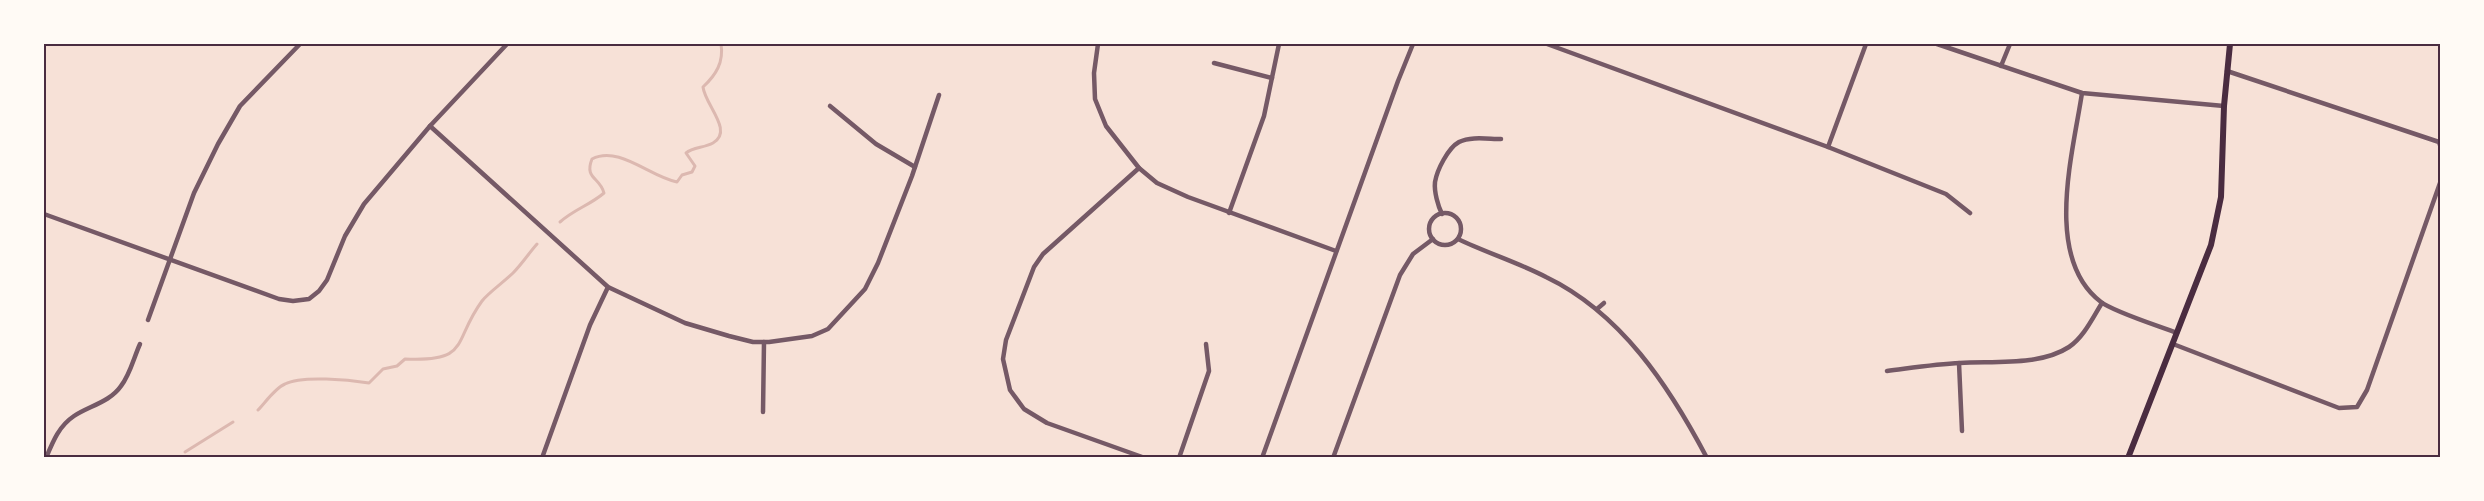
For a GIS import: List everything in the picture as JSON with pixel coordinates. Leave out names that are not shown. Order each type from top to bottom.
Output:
[{"type":"main road","points":[[2128,458],[2213,236],[2221,197],[2223,105],[2230,44]]},
{"type":"street","points":[[148,320],[194,193],[218,144],[240,106],[300,44]]},
{"type":"street","points":[[44,214],[279,299],[293,301],[309,299],[327,280],[345,236],[364,204],[430,126],[507,44]]},
{"type":"street","points":[[1098,44],[1094,73],[1095,99],[1106,126],[1139,168],[1157,183],[1229,213],[1335,251]]},
{"type":"street","points":[[1229,213],[1264,116],[1279,44]]},
{"type":"street","points":[[1262,458],[1335,251],[1413,44]]},
{"type":"street","points":[[1548,44],[1828,147],[1946,194],[1970,213]]},
{"type":"street","points":[[1828,147],[1866,44]]},
{"type":"street","points":[[1937,44],[2082,93],[2223,105]]},
{"type":"street","points":[[2001,66],[2010,44]]},
{"type":"street","points":[[1214,63],[1272,78]]},
{"type":"street","points":[[2227,70],[2440,143]]},
{"type":"street","points":[[2082,93],[2068,187],[2067,241],[2082,280],[2102,303],[2177,333]]},
{"type":"street","points":[[430,126],[608,287],[685,323],[729,336],[764,342],[812,336],[828,329],[865,289],[878,263],[915,167],[939,94]]},
{"type":"street","points":[[830,106],[876,144],[915,167]]},
{"type":"street","points":[[1442,214],[1438,206],[1435,183],[1444,161],[1457,143],[1470,138],[1501,139]]},
{"type":"street","points":[[1139,168],[1043,254],[1034,267],[1006,340],[1003,360],[1010,390],[1024,410],[1047,423],[1145,458]]},
{"type":"street","points":[[2173,345],[2338,408],[2357,407],[2367,390],[2440,183]]},
{"type":"street","points":[[1458,239],[1461,229],[1458,219],[1449,214],[1442,214],[1431,223],[1430,232],[1433,239],[1444,245],[1458,239],[1548,277],[1597,309],[1653,369],[1677,403],[1707,458]]},
{"type":"street","points":[[1333,458],[1400,275],[1413,254],[1433,239]]},
{"type":"street","points":[[542,458],[590,325],[608,287]]},
{"type":"street","points":[[1597,309],[1604,303]]},
{"type":"street","points":[[1887,371],[1959,363],[2021,360],[2061,352],[2083,334],[2102,303]]},
{"type":"street","points":[[763,412],[764,342]]},
{"type":"street","points":[[46,458],[55,435],[63,425],[73,416],[101,403],[121,387],[140,344]]},
{"type":"street","points":[[1179,458],[1209,371],[1206,344]]},
{"type":"street","points":[[1959,363],[1962,431]]},
{"type":"waterway","points":[[560,222],[604,193],[591,174],[592,159],[613,156],[677,182],[682,175],[692,172],[695,166],[686,153],[713,143],[719,138],[721,132],[717,117],[703,87],[718,68],[722,51],[721,44]]},
{"type":"waterway","points":[[258,410],[278,389],[293,381],[326,379],[369,383],[383,369],[397,366],[405,359],[426,359],[450,353],[457,347],[482,301],[513,273],[537,244]]},
{"type":"waterway","points":[[185,452],[233,422]]}]
